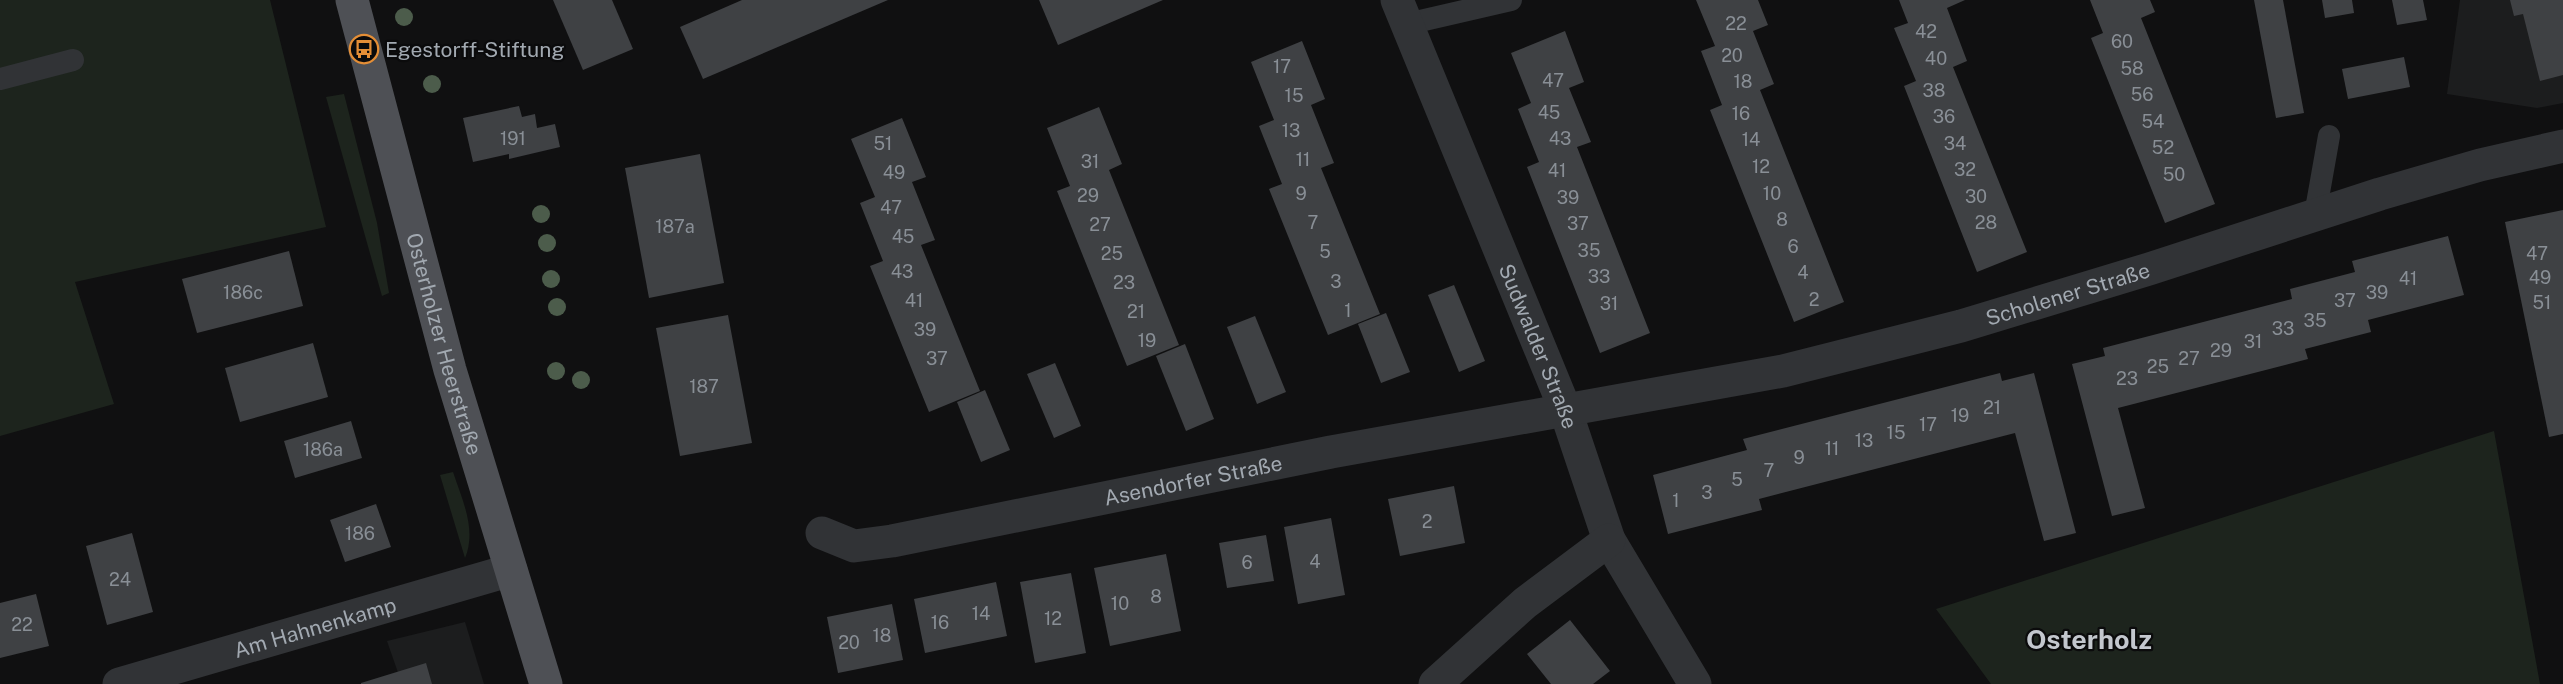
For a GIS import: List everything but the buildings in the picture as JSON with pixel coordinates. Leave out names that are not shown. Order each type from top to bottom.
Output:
[{"type":"main road","name":"Osterholzer Heerstraße","points":[[352,0],[450,370],[546,684]]},
{"type":"street","name":"Sudwalder Straße","points":[[1402,12],[1566,409],[1609,540],[1695,684]]},
{"type":"street","name":"Scholener Straße","points":[[1566,409],[1783,371],[1960,326],[2480,165],[2563,146]]},
{"type":"street","name":"Asendorfer Straße","points":[[822,533],[854,546],[892,541],[1319,455],[1566,409]]},
{"type":"street","points":[[1435,684],[1526,603],[1609,540]]},
{"type":"street","name":"Am Hahnenkamp","points":[[119,684],[511,570]]},
{"type":"lane","points":[[1402,12],[1511,0]]},
{"type":"lane","points":[[0,79],[73,60]]},
{"type":"lane","points":[[2315,215],[2329,136]]},
{"type":"shaded area","points":[[0,0],[270,0],[326,227],[75,282],[114,404],[0,436]]},
{"type":"shaded area","points":[[2460,0],[2563,0],[2563,103],[2537,108],[2447,94]]},
{"type":"shaded area","points":[[344,94],[377,223],[389,293],[382,296],[326,97]]},
{"type":"shaded area","points":[[2494,431],[2540,684],[1991,684],[1936,609]]},
{"type":"shaded area","points":[[453,472],[469,526],[465,558],[440,475]]},
{"type":"shaded area","points":[[465,622],[484,684],[402,684],[387,641]]},
{"type":"place","name":"Egestorff-Stiftung","points":[[364,49]]},
{"type":"district","name":"Osterholz","points":[[2089,639]]}]
